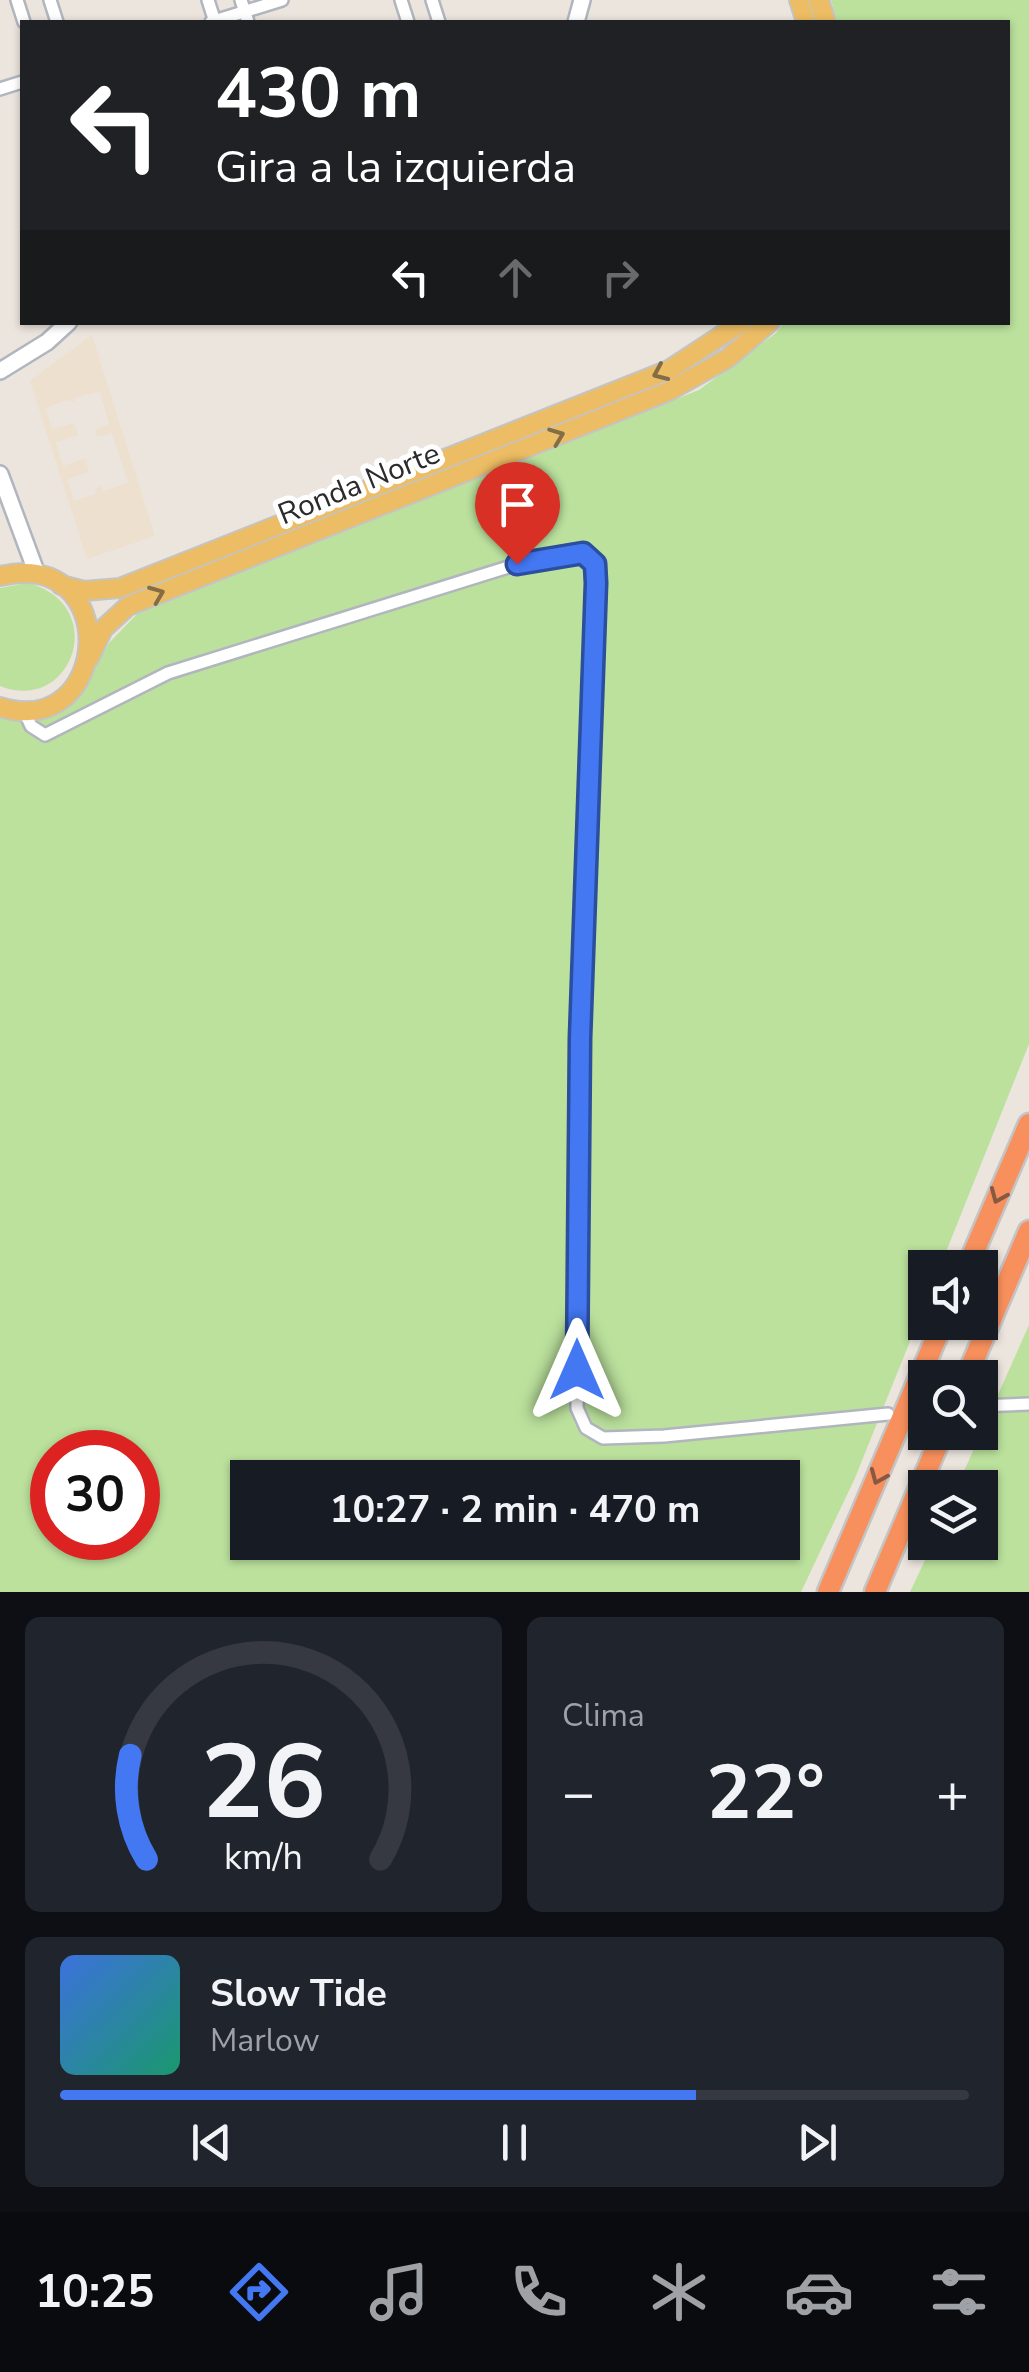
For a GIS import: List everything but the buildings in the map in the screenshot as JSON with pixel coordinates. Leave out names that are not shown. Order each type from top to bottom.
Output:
[{"type":"highway","points":[[975,1250],[1029,1124]]},
{"type":"highway","points":[[974,1360],[1029,1231]]},
{"type":"highway","points":[[828,1592],[936,1340]]},
{"type":"highway","points":[[875,1592],[935,1450]]},
{"type":"main road","name":"Ronda Norte","points":[[0,576],[36,574],[62,585],[100,591],[136,582],[669,370],[737,325]]},
{"type":"main road","name":"Ronda Norte","points":[[24,711],[46,707],[66,696],[80,679],[103,629],[128,606],[669,391],[718,365],[766,325]]},
{"type":"main road","points":[[62,585],[86,617],[89,658]]},
{"type":"main road","points":[[0,707],[24,711]]},
{"type":"street","points":[[219,20],[282,0]]},
{"type":"street","points":[[0,371],[47,342],[66,325]]},
{"type":"street","points":[[0,474],[36,574]]},
{"type":"street","points":[[24,711],[30,726],[45,735],[172,672],[524,562],[583,553],[595,564],[596,583],[580,1038],[577,1408],[586,1428],[603,1438],[664,1436],[888,1414]]},
{"type":"street","points":[[998,1405],[1029,1404]]},
{"type":"shaded area","points":[[92,335],[155,536],[87,559],[30,381]],"holes":[[[100,391],[109,424],[95,430],[97,437],[112,433],[128,483],[103,491],[101,486],[95,489],[96,494],[74,501],[67,479],[89,472],[85,458],[63,466],[56,443],[78,435],[74,423],[52,429],[46,408],[67,400],[75,403],[74,398]]]},
{"type":"green space","points":[[831,0],[1029,0],[1029,1044],[947,1250],[908,1250],[911,1340],[855,1478],[801,1592],[0,1592],[0,716],[44,718],[78,696],[109,643],[137,614],[699,390],[782,325],[1010,325],[1010,20],[836,20]]},
{"type":"green space","points":[[28,583],[54,595],[69,612],[75,633],[72,654],[62,672],[46,685],[25,691],[0,686],[0,588]]},
{"type":"green space","points":[[1029,1325],[1029,1592],[910,1592],[925,1560],[998,1560],[998,1470],[965,1470],[973,1450],[998,1450],[998,1395]]},
{"type":"tunnel","points":[[902,1413],[908,1412]]},
{"type":"route","points":[[517,564],[560,553],[583,553],[595,564],[580,1038],[577,1370]]}]
